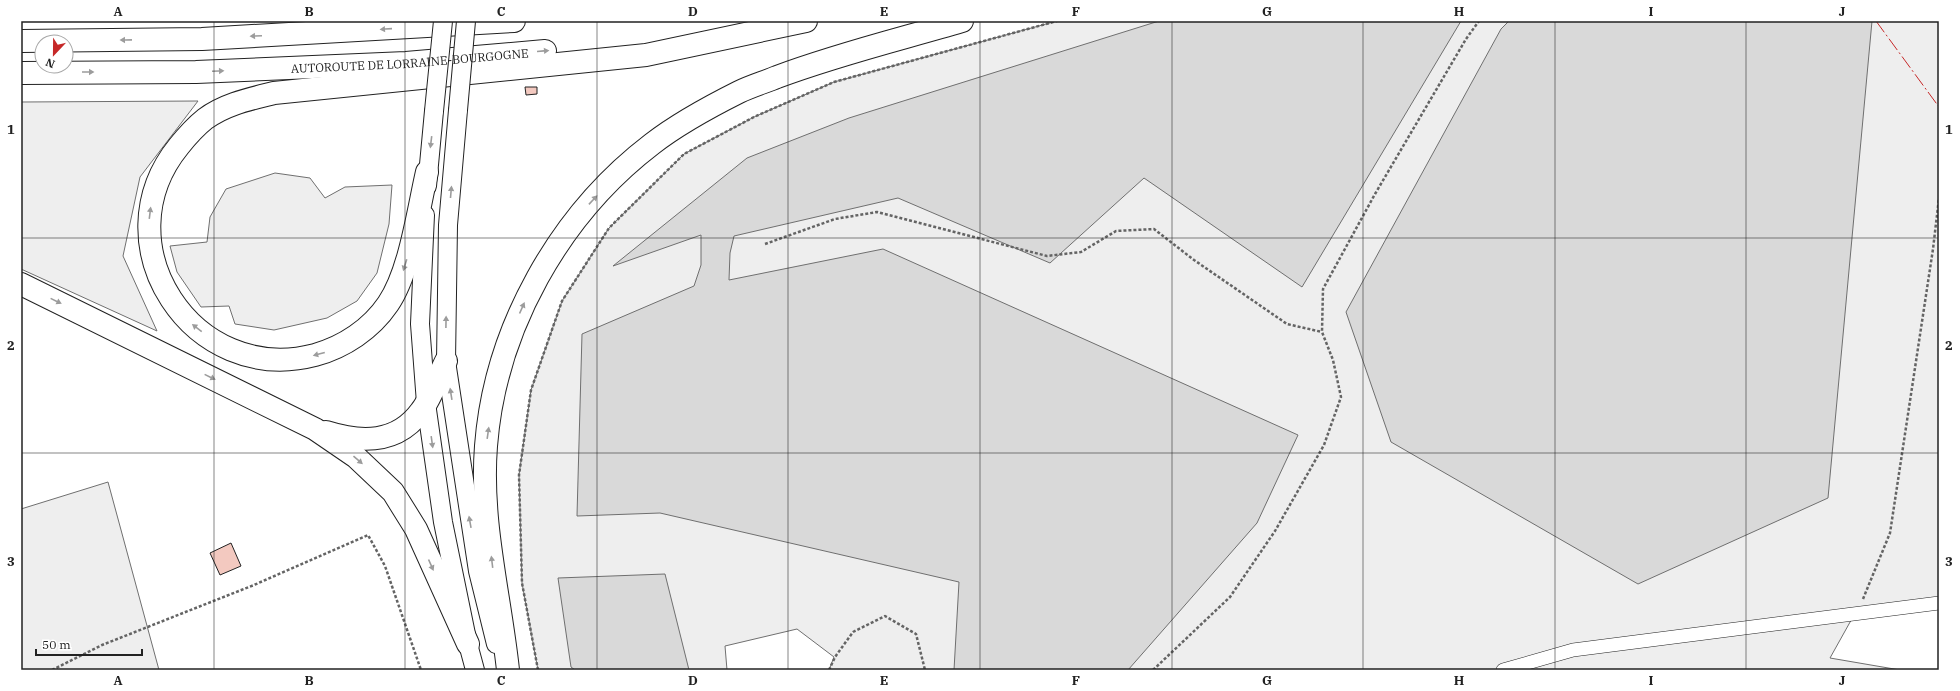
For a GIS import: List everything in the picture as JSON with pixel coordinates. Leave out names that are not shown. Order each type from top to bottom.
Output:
[{"type":"highway","points":[[21,41],[202,39],[511,21]]},
{"type":"highway","name":"AUTOROUTE DE LORRAINE-BOURGOGNE","points":[[21,72],[196,72],[406,63],[600,47],[797,21]]},
{"type":"highway","points":[[427,172],[408,255],[400,280],[389,304],[372,324],[351,339],[328,351],[303,358],[280,360],[247,355],[216,343],[192,325],[177,309],[162,285],[150,251],[149,216],[155,185],[168,159],[192,130],[205,119],[222,109],[247,100],[274,93],[646,55],[806,21]]},
{"type":"highway","points":[[508,670],[487,518],[486,447],[492,399],[502,362],[517,319],[534,283],[556,247],[584,210],[611,181],[651,144],[690,118],[741,91],[809,65],[962,21]]},
{"type":"highway","points":[[21,284],[315,429],[356,457],[393,492],[416,530],[468,644]]},
{"type":"highway","points":[[315,429],[344,438],[368,439],[387,437],[404,429],[421,412],[446,361]]},
{"type":"main road","points":[[443,21],[427,172],[420,324],[426,403],[443,522],[468,644],[475,670]]},
{"type":"main road","points":[[466,21],[448,225],[446,361],[478,571],[502,670]]},
{"type":"street","points":[[1504,670],[1573,650],[1939,603]]},
{"type":"path","points":[[538,670],[522,583],[519,475],[531,390],[562,301],[609,228],[684,154],[754,117],[834,82],[1057,21]]},
{"type":"path","points":[[1153,670],[1230,597],[1275,531],[1324,445],[1340,397],[1333,360],[1322,332],[1323,289],[1375,194],[1466,39],[1479,21]]},
{"type":"path","points":[[1853,615],[1867,591],[1890,533],[1932,257],[1939,198]]},
{"type":"path","points":[[765,244],[835,219],[877,212],[1047,256],[1081,252],[1116,231],[1154,229],[1194,260],[1286,324],[1322,332]]},
{"type":"path","points":[[52,670],[102,645],[254,585],[368,535],[385,566],[421,670]]},
{"type":"path","points":[[829,670],[834,657],[853,632],[885,616],[916,634],[925,670]]},
{"type":"shaded area","points":[[1057,21],[1939,21],[1939,603],[1854,615],[1830,658],[1900,670],[829,670],[834,657],[797,629],[725,646],[727,670],[538,670],[522,583],[519,475],[531,390],[562,301],[609,228],[684,154],[754,117],[834,82]]},
{"type":"shaded area","points":[[1159,21],[1461,21],[1302,287],[1144,178],[1050,263],[898,198],[734,236],[730,253],[729,280],[883,249],[1298,435],[1257,523],[1128,670],[954,670],[959,582],[660,513],[577,516],[582,334],[694,286],[701,265],[701,235],[613,266],[747,158],[849,118]]},
{"type":"shaded area","points":[[1509,21],[1872,21],[1828,498],[1638,584],[1391,442],[1346,312],[1501,29]]},
{"type":"shaded area","points":[[198,101],[140,177],[123,256],[157,331],[21,269],[21,102]]},
{"type":"shaded area","points":[[275,173],[310,178],[325,198],[345,187],[392,185],[389,224],[377,273],[357,301],[327,318],[274,330],[235,324],[229,306],[201,307],[177,272],[170,246],[207,242],[210,217],[226,189]]},
{"type":"shaded area","points":[[108,482],[159,670],[21,670],[21,509]]},
{"type":"shaded area","points":[[665,574],[689,670],[575,670],[571,667],[558,578]]},
{"type":"building","points":[[525,87],[537,87],[537,94],[526,95]]},
{"type":"building","points":[[231,543],[241,566],[220,575],[210,553]]},
{"type":"power","points":[[1876,21],[1939,107]]}]
